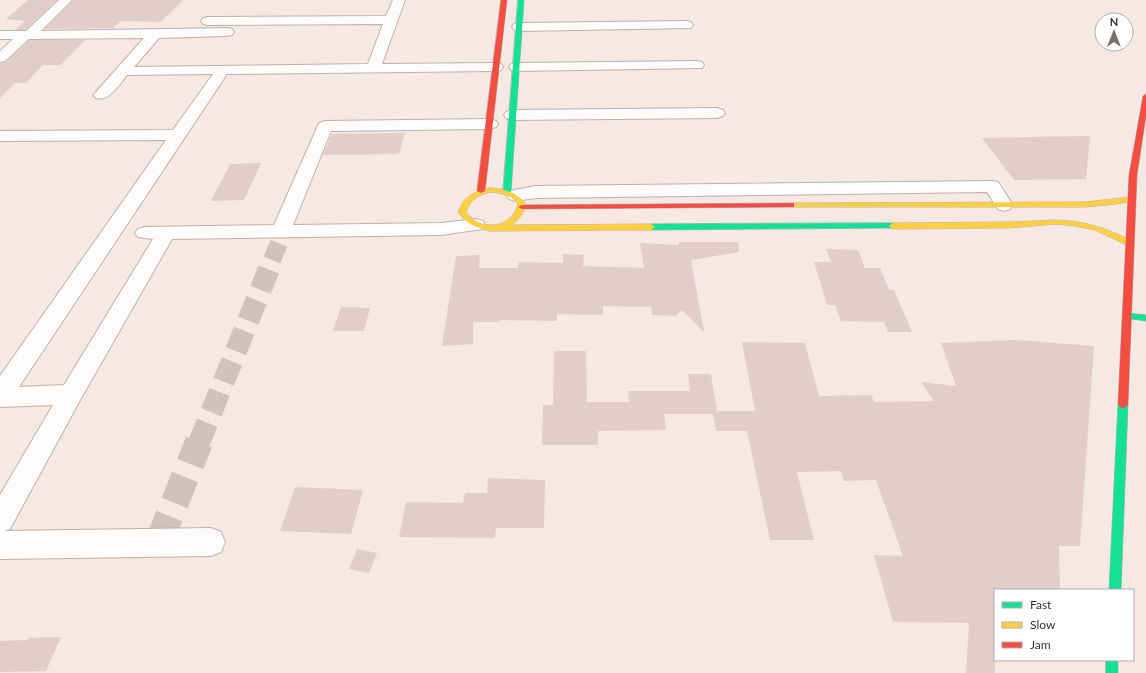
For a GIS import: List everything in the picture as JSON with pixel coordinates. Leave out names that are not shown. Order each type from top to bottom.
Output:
[{"type":"street","points":[[0,58],[66,0]]},
{"type":"street","points":[[373,68],[399,0]]},
{"type":"street","points":[[482,191],[504,0]]},
{"type":"street","points":[[521,0],[512,115],[515,198],[519,215],[512,221],[482,227],[466,220],[462,212],[464,204],[471,196],[482,191],[499,190],[515,198],[536,192],[992,186],[1004,205],[1100,205],[1113,204],[1132,199]]},
{"type":"street","points":[[199,21],[392,20]]},
{"type":"street","points":[[519,27],[686,25]]},
{"type":"street","points":[[0,35],[227,32]]},
{"type":"street","points":[[101,95],[124,71],[153,36]]},
{"type":"street","points":[[516,67],[698,65]]},
{"type":"street","points":[[124,71],[496,66]]},
{"type":"street","points":[[0,396],[223,70]]},
{"type":"street","points":[[1115,589],[1133,175],[1146,96]]},
{"type":"street","points":[[512,115],[717,112]]},
{"type":"street","points":[[281,231],[325,126],[490,124]]},
{"type":"street","points":[[0,136],[178,135]]},
{"type":"street","points":[[145,233],[441,229],[482,227],[1000,225],[1060,223],[1084,224],[1106,231],[1130,243]]},
{"type":"street","points":[[0,520],[166,233]]},
{"type":"street","points":[[1127,316],[1146,318]]},
{"type":"street","points":[[0,396],[71,395]]},
{"type":"street","points":[[0,545],[211,542]]},
{"type":"street","points":[[1112,661],[1112,673]]},
{"type":"building","points":[[28,0],[57,0],[25,30],[15,30],[25,21],[6,19]]},
{"type":"building","points":[[74,0],[183,0],[161,22],[121,21],[113,28],[45,29]]},
{"type":"building","points":[[30,40],[85,40],[61,65],[43,65],[26,83],[15,83],[0,98],[0,63],[6,62]]},
{"type":"building","points":[[405,133],[399,154],[323,155],[332,134]]},
{"type":"building","points":[[1090,136],[1086,179],[1014,180],[982,138]]},
{"type":"building","points":[[261,163],[244,200],[211,201],[230,164]]},
{"type":"building","points":[[679,242],[738,242],[739,252],[691,260],[704,332],[682,310],[675,316],[652,315],[651,307],[603,306],[603,315],[557,314],[557,321],[500,320],[500,322],[473,322],[473,344],[442,346],[456,256],[480,255],[479,268],[518,268],[519,262],[563,263],[563,254],[584,255],[583,266],[644,268],[640,243],[678,245]]},
{"type":"building","points":[[826,249],[858,250],[865,268],[880,268],[889,290],[894,290],[912,332],[888,332],[884,322],[841,321],[835,305],[827,305],[814,262],[831,262]]},
{"type":"building","points":[[341,307],[370,308],[364,331],[333,331]]},
{"type":"building","points":[[1015,340],[1094,346],[1080,546],[1059,546],[1060,589],[994,589],[995,673],[966,673],[969,623],[893,622],[874,555],[903,556],[876,480],[844,481],[841,471],[797,472],[814,540],[770,540],[747,431],[716,431],[713,414],[664,414],[666,430],[598,431],[598,445],[542,445],[543,405],[553,405],[554,351],[586,351],[587,402],[629,402],[628,391],[690,391],[688,374],[711,374],[717,411],[755,411],[742,342],[805,343],[819,396],[871,395],[874,402],[934,401],[921,382],[956,386],[941,343]]},
{"type":"building","points":[[488,478],[545,480],[544,528],[496,528],[495,538],[399,537],[406,502],[463,503],[465,493],[487,493]]},
{"type":"building","points":[[295,487],[363,490],[351,534],[280,531]]},
{"type":"building","points":[[357,549],[377,553],[369,573],[349,569]]},
{"type":"building","points":[[61,637],[46,671],[0,672],[0,641]]},
{"type":"tunnel","points":[[272,260],[284,231]]},
{"type":"tunnel","points":[[199,443],[273,259]]},
{"type":"tunnel","points":[[159,542],[199,442]]},
{"type":"traffic: fast","points":[[507,192],[521,0]]},
{"type":"traffic: fast","points":[[651,227],[893,226]]},
{"type":"traffic: fast","points":[[1127,316],[1146,318]]},
{"type":"traffic: fast","points":[[1115,589],[1123,404]]},
{"type":"traffic: fast","points":[[1112,661],[1112,673]]},
{"type":"traffic: slow","points":[[490,190],[508,193],[516,197],[522,204],[520,213],[514,220],[506,225],[496,227],[476,225],[468,220],[462,212],[466,203],[472,196],[480,192],[490,190]]},
{"type":"traffic: slow","points":[[791,205],[1085,205],[1132,199]]},
{"type":"traffic: slow","points":[[893,226],[1008,225],[1056,222],[1075,223],[1097,228],[1130,243]]},
{"type":"traffic: slow","points":[[489,228],[651,227]]},
{"type":"traffic: jam","points":[[481,191],[504,0]]},
{"type":"traffic: jam","points":[[1123,404],[1133,175],[1146,96]]},
{"type":"traffic: jam","points":[[522,207],[791,205]]}]
